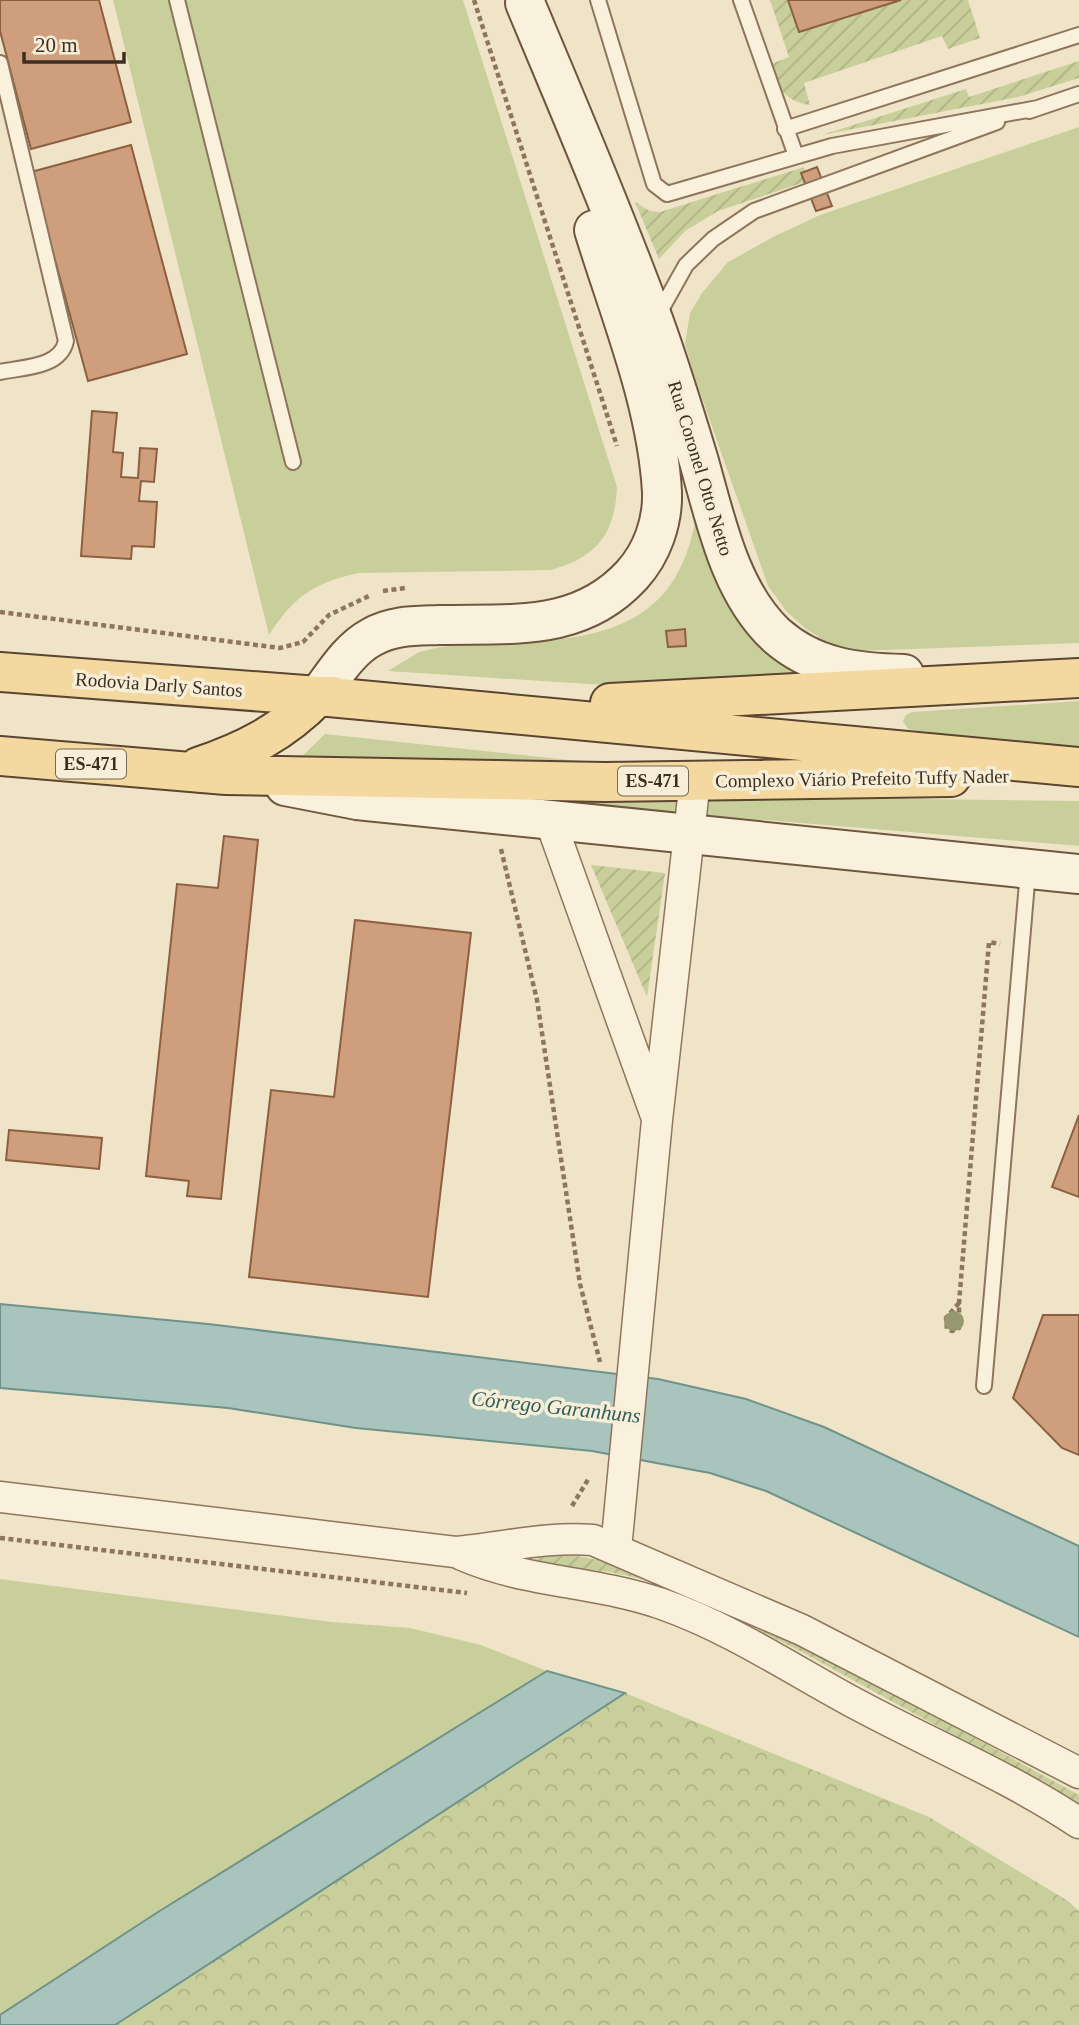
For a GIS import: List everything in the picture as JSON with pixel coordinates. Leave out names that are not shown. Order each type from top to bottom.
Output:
[{"type":"main road","name":"Rodovia Darly Santos","points":[[0,671],[318,696]]},
{"type":"main road","points":[[183,772],[259,744],[299,715],[318,696],[599,704],[1079,676]]},
{"type":"main road","name":"Complexo Viário Prefeito Tuffy Nader","points":[[318,696],[1079,767]]},
{"type":"main road","name":"ES-471","points":[[0,756],[226,775]]},
{"type":"main road","name":"Complexo Viário Prefeito Tuffy Nader","points":[[226,775],[605,782],[1079,775]]},
{"type":"street","name":"Rua Coronel Otto Netto","points":[[524,1],[615,217],[654,323],[734,571],[752,603],[775,634],[802,654],[830,667],[867,673],[1079,676]]},
{"type":"street","name":"Rua Coronel Otto Netto","points":[[318,696],[348,656],[371,637],[399,626],[550,622],[588,610],[617,591],[644,561],[659,527],[662,495],[656,432],[524,1]]},
{"type":"street","points":[[226,775],[357,800],[1079,874]]},
{"type":"street","points":[[616,1549],[657,1120],[695,780]]},
{"type":"street","points":[[550,820],[657,1120]]},
{"type":"street","points":[[0,1497],[455,1552],[517,1546],[558,1538],[593,1540],[802,1630],[1079,1773]]},
{"type":"street","points":[[455,1552],[504,1571],[620,1591],[699,1618],[776,1657],[860,1706],[1002,1776],[1079,1823]]},
{"type":"lane","points":[[177,0],[293,462]]},
{"type":"lane","points":[[598,0],[654,184],[667,194],[832,146],[1038,108]]},
{"type":"lane","points":[[741,0],[796,156]]},
{"type":"lane","points":[[785,129],[1079,35]]},
{"type":"lane","points":[[0,64],[66,341],[64,352],[54,360],[0,372]]},
{"type":"lane","points":[[654,323],[686,265],[713,239],[754,211],[1079,94]]},
{"type":"lane","points":[[984,1386],[1028,870]]},
{"type":"path","points":[[474,0],[618,449]]},
{"type":"path","points":[[0,612],[280,648],[303,642],[329,615],[355,600],[396,588],[409,588]]},
{"type":"path","points":[[499,842],[537,1000],[580,1284],[598,1352]]},
{"type":"path","points":[[959,1303],[946,1318],[947,1328],[952,1331],[960,1328],[961,1323],[959,1303],[989,942],[1022,946]]},
{"type":"path","points":[[0,1538],[473,1594]]},
{"type":"green space","points":[[113,0],[463,0],[617,487],[612,518],[607,530],[592,550],[567,565],[551,570],[358,573],[329,581],[306,593],[287,610],[269,635]]},
{"type":"green space","points":[[770,0],[788,0],[799,32],[901,0],[968,0],[980,38],[948,49],[942,36],[804,83],[810,105],[788,96],[776,80],[771,64],[789,57]]},
{"type":"green space","points":[[1079,61],[1079,78],[1018,97],[822,135],[966,89],[969,97]]},
{"type":"green space","points":[[1079,127],[1079,643],[855,651],[830,644],[806,629],[786,611],[768,586],[685,344],[690,313],[702,293],[728,262],[775,236],[820,215]]},
{"type":"green space","points":[[804,167],[808,181],[718,211],[685,231],[659,259],[635,202],[650,211],[660,212]]},
{"type":"green space","points":[[696,516],[780,662],[797,676],[620,686],[388,671],[419,652],[440,647],[563,639],[600,631],[634,618],[662,596],[683,563]]},
{"type":"green space","points":[[1079,701],[1079,751],[913,730],[908,729],[903,721],[906,715],[912,712]]},
{"type":"green space","points":[[325,734],[654,769],[297,761]]},
{"type":"green space","points":[[535,794],[1079,801],[1079,846],[535,801]]},
{"type":"green space","points":[[591,865],[665,873],[647,997]]},
{"type":"green space","points":[[555,1554],[588,1558],[620,1567],[732,1614],[783,1638],[883,1688],[1079,1795],[1079,1804],[800,1651],[690,1597],[646,1580],[610,1572],[520,1563]]},
{"type":"green space","points":[[0,1579],[332,1622],[410,1628],[481,1645],[547,1671],[158,1912],[0,2015]]},
{"type":"green space","points":[[625,1693],[929,1817],[1068,1901],[1079,1911],[1079,2025],[115,2025]]},
{"type":"water","name":"Córrego Garanhuns","points":[[0,1304],[208,1324],[658,1379],[746,1399],[824,1427],[1079,1546],[1079,1637],[766,1491],[710,1473],[592,1451],[356,1428],[228,1408],[0,1388]]},
{"type":"water","points":[[547,1671],[625,1693],[115,2025],[0,2025],[0,2015],[158,1912]]},
{"type":"building","points":[[0,0],[99,0],[131,122],[31,149],[0,31]]},
{"type":"building","points":[[788,0],[901,0],[799,32]]},
{"type":"building","points":[[131,145],[187,354],[88,381],[31,172]]},
{"type":"building","points":[[817,167],[832,206],[816,211],[801,173]]},
{"type":"building","points":[[92,411],[117,413],[113,452],[123,453],[121,477],[138,478],[140,448],[157,449],[154,482],[141,481],[139,501],[157,502],[154,547],[132,546],[131,559],[81,556]]},
{"type":"building","points":[[685,629],[686,646],[668,647],[666,631]]},
{"type":"building","points":[[224,836],[258,840],[221,1199],[187,1196],[189,1181],[146,1176],[177,884],[218,888]]},
{"type":"building","points":[[355,920],[471,933],[428,1297],[249,1277],[271,1090],[334,1097]]},
{"type":"building","points":[[1079,1115],[1079,1197],[1052,1187]]},
{"type":"building","points":[[9,1130],[102,1138],[99,1169],[6,1160]]},
{"type":"building","points":[[1043,1315],[1079,1315],[1079,1455],[1062,1448],[1013,1398]]}]
